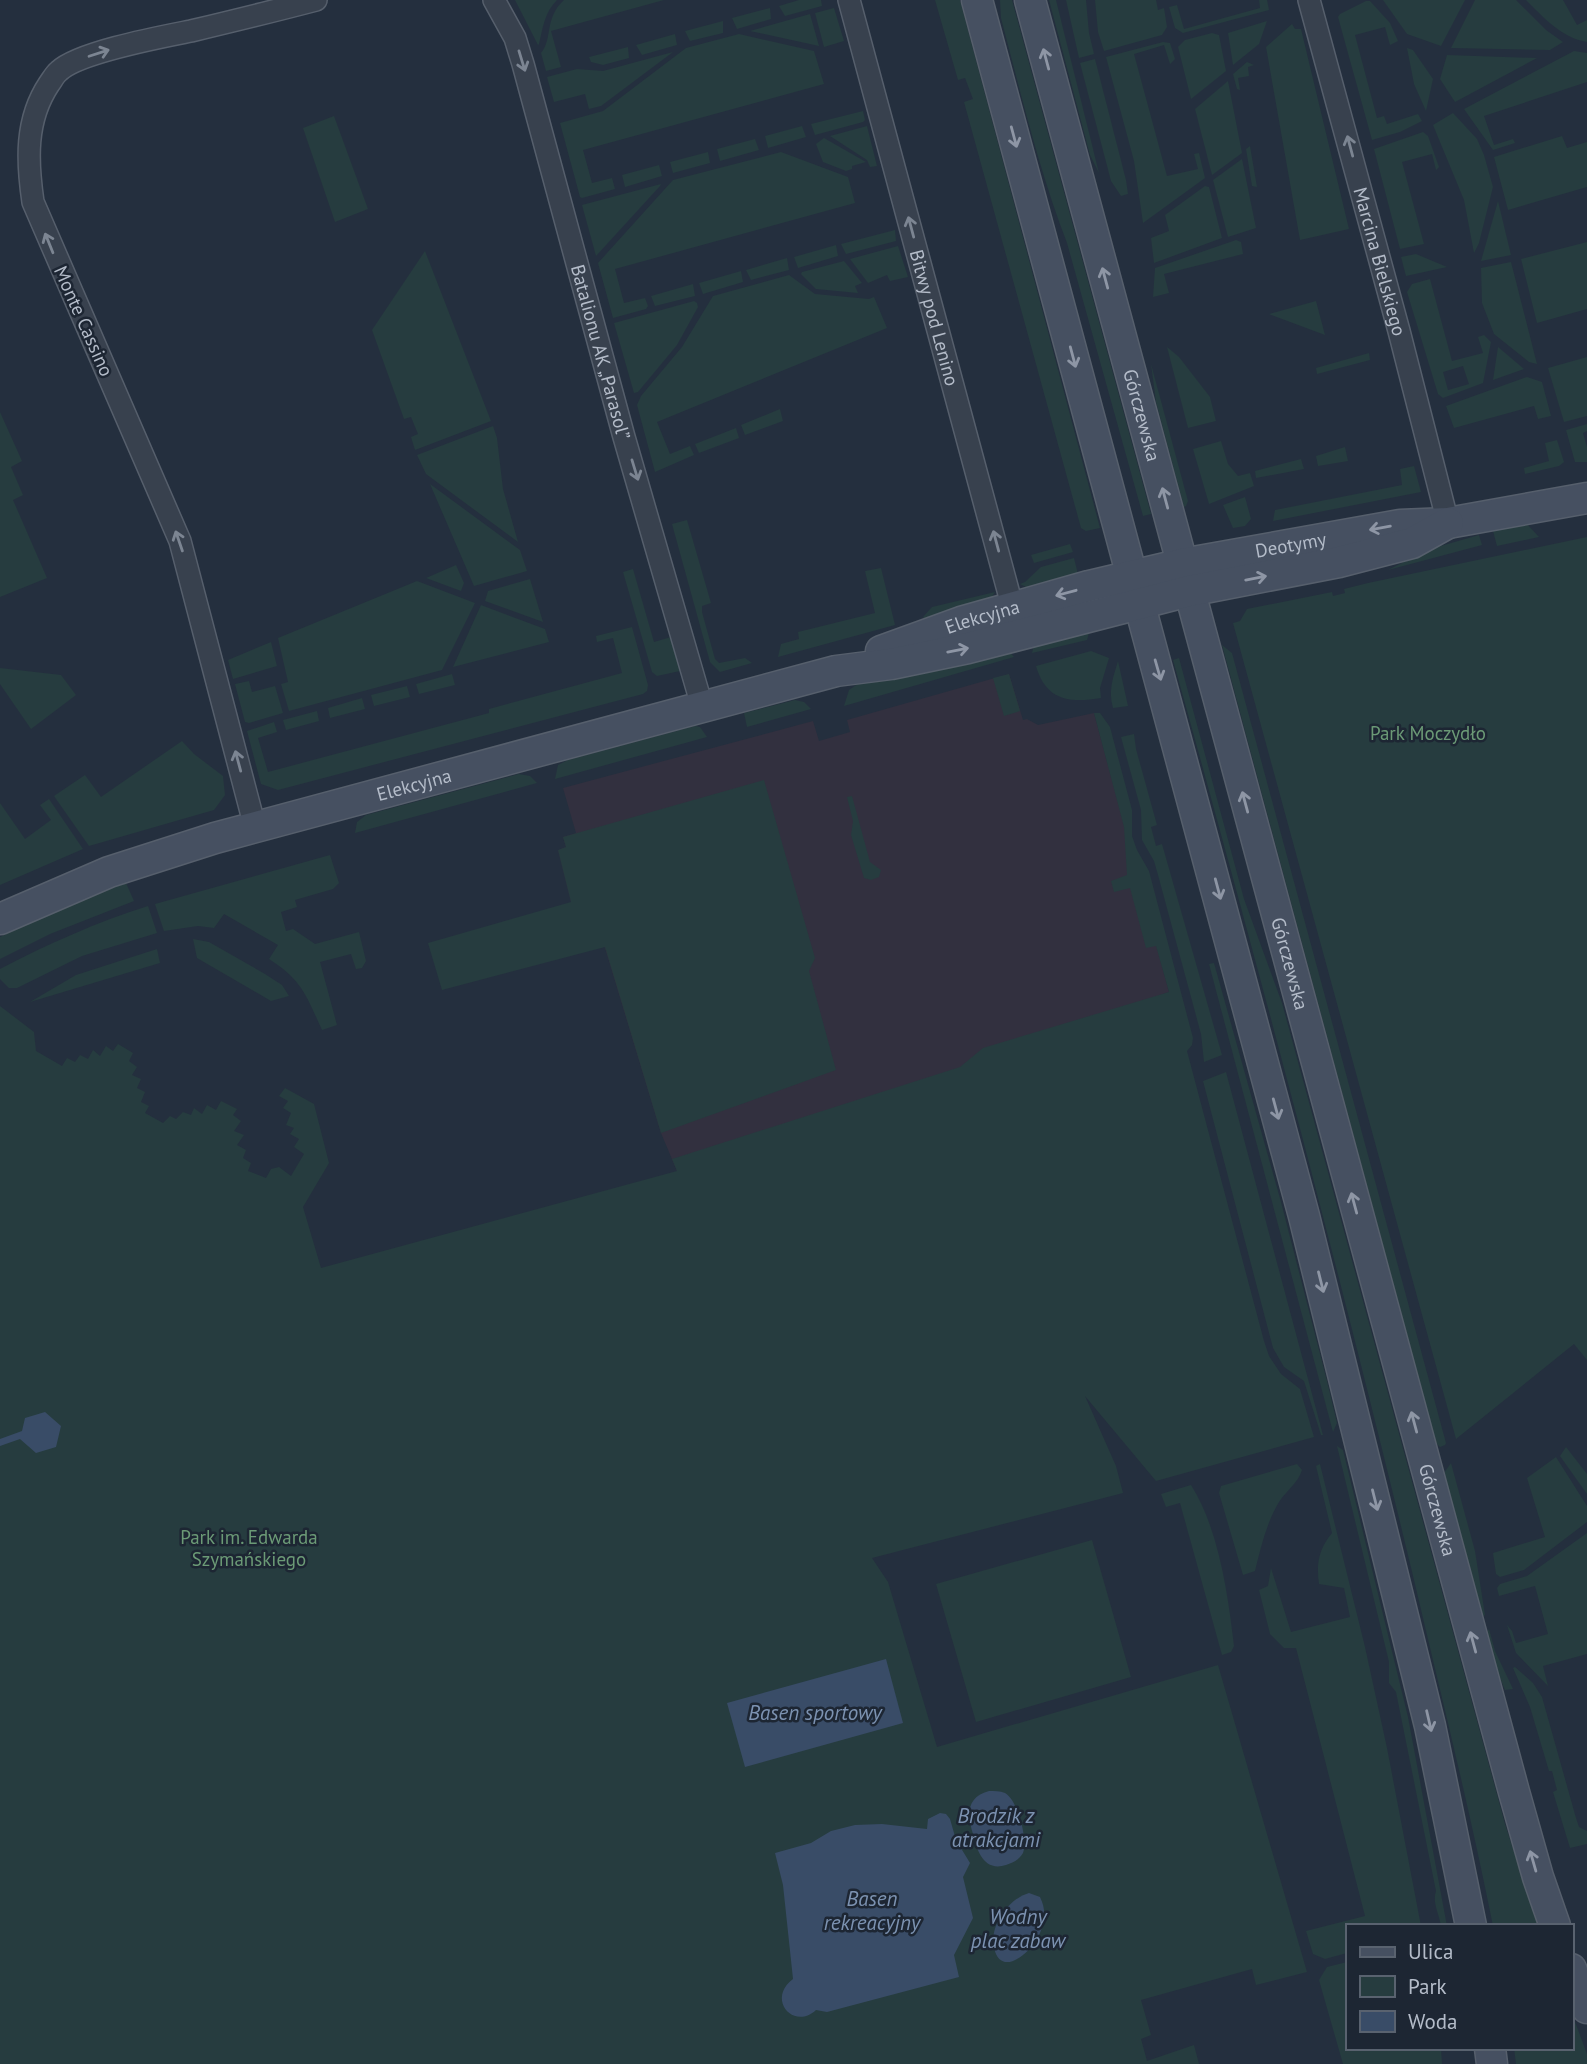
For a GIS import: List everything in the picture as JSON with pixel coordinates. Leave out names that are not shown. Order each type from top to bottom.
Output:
[{"type":"main road","points":[[977,0],[1314,1254],[1430,1727],[1471,1924]]},
{"type":"main road","name":"Górczewska","points":[[1030,0],[1507,1767],[1554,1924]]},
{"type":"main road","name":"Deotymy","points":[[1136,590],[1400,524],[1448,523],[1587,498]]},
{"type":"main road","name":"Elekcyjna","points":[[0,919],[109,872],[256,827],[836,671],[904,661],[1016,621],[1136,590]]},
{"type":"main road","points":[[1573,1974],[1587,2008]]},
{"type":"street","name":"Monte Cassino","points":[[256,827],[180,541],[33,202],[28,170],[29,136],[41,96],[59,70],[77,60],[237,10],[316,0]]},
{"type":"street","name":"Batalionu AK „Parasol”","points":[[494,0],[515,38],[523,64],[624,437],[702,706]]},
{"type":"street","name":"Bitwy pod Lenino","points":[[849,0],[1016,621]]},
{"type":"street","name":"Marcina Bielskiego","points":[[1309,0],[1448,523]]},
{"type":"shaded area","points":[[1009,674],[1023,720],[1027,719],[1038,725],[1094,713],[1169,992],[677,1171],[661,1133],[605,948],[571,902],[558,850],[566,847],[563,837],[576,833],[563,788],[813,721],[819,741],[850,732],[847,720]]},
{"type":"green space","points":[[515,0],[557,0],[547,15],[538,45]]},
{"type":"green space","points":[[564,0],[664,0],[551,31],[561,67],[546,71],[541,53],[554,14]]},
{"type":"green space","points":[[799,0],[821,0],[822,6],[785,16],[779,6]]},
{"type":"green space","points":[[935,0],[960,0],[1100,528],[1086,531],[1081,528],[964,102],[973,99],[965,78],[958,80]]},
{"type":"green space","points":[[1000,0],[1012,0],[1151,514],[1143,516],[1067,243],[1031,132],[1001,18]]},
{"type":"green space","points":[[1049,0],[1056,0],[1099,173],[1090,155]]},
{"type":"green space","points":[[1066,0],[1086,0],[1094,54],[1079,58]]},
{"type":"green space","points":[[1095,0],[1156,0],[1158,10],[1164,8],[1167,27],[1162,35],[1104,51],[1098,32]]},
{"type":"green space","points":[[1259,0],[1267,0],[1269,10],[1183,33],[1175,28],[1169,7],[1177,5],[1184,29],[1260,8]]},
{"type":"green space","points":[[1383,0],[1465,0],[1441,46],[1407,34]]},
{"type":"green space","points":[[1475,0],[1516,0],[1546,30],[1563,42],[1550,50],[1451,48]]},
{"type":"green space","points":[[1526,0],[1563,0],[1577,25],[1587,20],[1587,42],[1561,32]]},
{"type":"green space","points":[[1370,1],[1390,23],[1398,41],[1390,45],[1385,27],[1355,35],[1377,118],[1384,116],[1387,124],[1418,114],[1422,121],[1400,132],[1372,140],[1338,17]]},
{"type":"green space","points":[[770,8],[771,19],[737,29],[732,18]]},
{"type":"green space","points":[[834,8],[844,41],[824,47],[815,13]]},
{"type":"green space","points":[[810,14],[819,46],[750,31]]},
{"type":"green space","points":[[723,21],[723,33],[690,41],[685,31]]},
{"type":"green space","points":[[1267,21],[1259,44],[1233,65],[1228,33]]},
{"type":"green space","points":[[1292,24],[1295,29],[1301,29],[1349,229],[1300,240],[1266,47]]},
{"type":"green space","points":[[1212,33],[1219,35],[1226,71],[1191,99],[1178,47],[1185,40]]},
{"type":"green space","points":[[675,34],[677,45],[642,55],[636,45]]},
{"type":"green space","points":[[739,34],[814,51],[824,84],[583,150],[592,183],[612,178],[615,189],[580,197],[560,123],[603,111],[686,48]]},
{"type":"green space","points":[[1163,42],[1170,43],[1175,59],[1170,64],[1164,45],[1134,54],[1167,176],[1198,169],[1194,154],[1199,153],[1205,178],[1143,223],[1134,161],[1106,57]]},
{"type":"green space","points":[[628,47],[629,58],[603,65],[591,62],[589,57]]},
{"type":"green space","points":[[1407,48],[1413,50],[1433,79],[1426,111],[1414,84]]},
{"type":"green space","points":[[1574,51],[1587,53],[1587,82],[1484,116],[1494,145],[1513,139],[1515,143],[1493,150],[1464,109]]},
{"type":"green space","points":[[673,52],[601,106],[589,109],[585,94],[554,102],[547,77],[577,69],[603,71]]},
{"type":"green space","points":[[1447,55],[1537,58],[1455,102],[1440,79]]},
{"type":"green space","points":[[1095,59],[1126,180],[1128,194],[1121,196],[1111,181],[1080,63]]},
{"type":"green space","points":[[1247,62],[1254,65],[1248,67],[1249,76],[1238,78],[1240,90],[1237,89],[1233,74]]},
{"type":"green space","points":[[1228,81],[1242,153],[1212,175],[1195,109]]},
{"type":"green space","points":[[863,111],[863,122],[815,135],[811,124]]},
{"type":"green space","points":[[1453,113],[1477,139],[1493,187],[1474,253],[1464,200],[1433,125]]},
{"type":"green space","points":[[334,116],[368,209],[335,222],[303,128]]},
{"type":"green space","points":[[802,126],[806,137],[768,148],[765,136]]},
{"type":"green space","points":[[867,126],[877,166],[870,167],[867,160],[830,136]]},
{"type":"green space","points":[[1423,132],[1428,136],[1439,167],[1436,170],[1432,154],[1402,162],[1424,244],[1400,249],[1374,149]]},
{"type":"green space","points":[[1562,136],[1567,148],[1587,142],[1587,187],[1508,210],[1494,157]]},
{"type":"green space","points":[[824,138],[866,162],[846,171],[823,162],[816,144]]},
{"type":"green space","points":[[755,139],[759,150],[720,161],[717,149]]},
{"type":"green space","points":[[1250,146],[1257,187],[1252,186],[1246,149]]},
{"type":"green space","points":[[708,152],[710,163],[673,173],[670,162]]},
{"type":"green space","points":[[781,152],[848,177],[855,203],[615,269],[624,303],[645,298],[648,306],[646,309],[613,318],[598,263],[673,180]]},
{"type":"green space","points":[[1242,159],[1256,228],[1228,237],[1213,180]]},
{"type":"green space","points":[[659,165],[662,176],[625,187],[622,175]]},
{"type":"green space","points":[[661,184],[660,186],[596,256],[582,205]]},
{"type":"green space","points":[[1205,186],[1209,187],[1222,238],[1154,263],[1151,238],[1169,231],[1165,215]]},
{"type":"green space","points":[[1498,201],[1511,255],[1481,261]]},
{"type":"green space","points":[[895,230],[896,241],[846,254],[841,244]]},
{"type":"green space","points":[[1236,240],[1241,242],[1243,254],[1164,274],[1169,293],[1153,297],[1155,268]]},
{"type":"green space","points":[[1587,242],[1587,309],[1537,323],[1521,259]]},
{"type":"green space","points":[[836,245],[838,256],[798,268],[794,257]]},
{"type":"green space","points":[[898,246],[908,277],[890,281],[887,275],[868,283],[850,259]]},
{"type":"green space","points":[[425,251],[491,421],[415,450],[411,437],[418,434],[411,417],[404,419],[372,330]]},
{"type":"green space","points":[[1416,254],[1447,267],[1406,276],[1401,257]]},
{"type":"green space","points":[[787,258],[789,270],[751,280],[746,270]]},
{"type":"green space","points":[[844,261],[862,283],[855,286],[858,293],[816,289],[801,274],[802,272]]},
{"type":"green space","points":[[1511,262],[1537,364],[1529,362],[1494,334],[1482,303],[1481,268]]},
{"type":"green space","points":[[741,271],[743,282],[703,294],[699,283]]},
{"type":"green space","points":[[789,275],[815,294],[869,299],[874,297],[887,328],[657,422],[670,454],[690,446],[694,455],[655,472],[637,405],[641,396],[682,347],[713,296]]},
{"type":"green space","points":[[1430,279],[1452,361],[1483,353],[1478,337],[1484,335],[1491,342],[1483,383],[1443,398],[1438,394],[1407,292],[1412,284]],"holes":[[[1463,366],[1469,384],[1448,390],[1443,372]]]},
{"type":"green space","points":[[693,284],[695,296],[655,306],[651,296]]},
{"type":"green space","points":[[694,301],[698,307],[677,345],[638,392],[634,393],[614,323]]},
{"type":"green space","points":[[1316,301],[1325,335],[1269,314]]},
{"type":"green space","points":[[1167,347],[1179,357],[1210,397],[1216,421],[1188,428]]},
{"type":"green space","points":[[1498,347],[1524,369],[1493,380]]},
{"type":"green space","points":[[1369,353],[1370,360],[1317,374],[1316,368]]},
{"type":"green space","points":[[1587,357],[1587,416],[1564,422],[1548,368]]},
{"type":"green space","points":[[1151,364],[1188,501],[1184,507],[1156,402]]},
{"type":"green space","points":[[1527,377],[1542,382],[1551,416],[1538,419],[1534,406],[1454,428],[1446,406]]},
{"type":"green space","points":[[780,409],[783,421],[745,435],[741,425]]},
{"type":"green space","points":[[0,412],[22,461],[11,467],[23,495],[13,500],[47,578],[0,597]]},
{"type":"green space","points":[[1587,424],[1587,431],[1583,433],[1587,462],[1575,462],[1566,430]]},
{"type":"green space","points":[[493,426],[503,489],[518,542],[426,474],[417,455]]},
{"type":"green space","points":[[736,428],[739,438],[699,453],[695,444]]},
{"type":"green space","points":[[1557,440],[1564,462],[1559,466],[1525,474],[1524,468],[1549,461],[1545,443]]},
{"type":"green space","points":[[1221,441],[1228,464],[1238,476],[1250,473],[1254,486],[1209,504],[1193,449]]},
{"type":"green space","points":[[1345,447],[1348,461],[1318,466],[1316,456]]},
{"type":"green space","points":[[1301,459],[1304,469],[1256,478],[1255,471]]},
{"type":"green space","points":[[1414,466],[1421,492],[1273,521],[1275,510],[1402,485],[1400,469]]},
{"type":"green space","points":[[430,484],[520,550],[527,571],[474,586]]},
{"type":"green space","points":[[1245,497],[1251,519],[1245,526],[1233,528],[1223,505]]},
{"type":"green space","points":[[687,520],[711,603],[702,606],[702,612],[715,659],[719,663],[745,658],[752,663],[720,672],[710,662],[672,524]]},
{"type":"green space","points":[[1526,523],[1539,537],[1497,546],[1493,531]]},
{"type":"green space","points":[[1479,535],[1482,545],[1388,570],[1427,550]]},
{"type":"green space","name":"Park Moczydło","points":[[1587,537],[1587,1360],[1574,1344],[1456,1439],[1233,623],[1240,621],[1247,609],[1332,592],[1333,596],[1345,593],[1344,589],[1368,583]]},
{"type":"green space","points":[[1070,544],[1073,552],[1034,563],[1031,555]]},
{"type":"green space","points":[[1074,558],[1078,574],[1032,590],[1020,584],[1041,567]]},
{"type":"green space","points":[[456,565],[464,583],[461,591],[426,578]]},
{"type":"green space","points":[[881,568],[895,625],[778,657],[781,644],[799,639],[798,632],[875,613],[865,571]]},
{"type":"green space","points":[[633,569],[654,642],[671,637],[680,671],[657,676],[652,672],[623,572]]},
{"type":"green space","points":[[530,579],[543,622],[485,601],[488,591]]},
{"type":"green space","points":[[417,581],[475,603],[442,670],[289,711],[281,684],[288,682],[278,638]]},
{"type":"green space","points":[[995,592],[990,600],[925,621],[923,617],[932,607]]},
{"type":"green space","points":[[481,605],[545,629],[549,642],[453,667]]},
{"type":"green space","points":[[632,627],[648,685],[643,694],[278,790],[261,784],[247,731],[274,722],[277,732],[258,738],[268,772],[489,713],[489,709],[622,673],[613,638],[597,642],[596,636]]},
{"type":"green space","points":[[1090,630],[1087,640],[1032,653],[1034,645]]},
{"type":"green space","points":[[271,642],[277,666],[233,679],[228,660]]},
{"type":"green space","points":[[1222,645],[1232,653],[1446,1443],[1440,1447],[1436,1443]]},
{"type":"green space","points":[[1009,651],[1014,657],[844,706],[849,690],[862,681]]},
{"type":"green space","points":[[1091,651],[1109,658],[1100,688],[1101,698],[1079,700],[1061,697],[1053,693],[1040,678],[1036,666]]},
{"type":"green space","points":[[1179,658],[1244,899],[1282,1003],[1505,1824],[1537,1924],[1493,1924],[1455,1753],[1357,1349],[1298,1119],[1173,660]]},
{"type":"green space","points":[[1118,661],[1128,706],[1113,708],[1111,690]]},
{"type":"green space","points":[[0,668],[61,675],[76,695],[31,729],[0,684]]},
{"type":"green space","points":[[452,674],[455,685],[419,694],[416,684]]},
{"type":"green space","points":[[1009,674],[1020,711],[1004,716],[993,678]]},
{"type":"green space","points":[[249,681],[252,692],[275,686],[283,713],[245,722],[235,684]]},
{"type":"green space","points":[[407,686],[410,697],[374,706],[371,695]]},
{"type":"green space","points":[[362,698],[365,709],[330,718],[328,708]]},
{"type":"green space","points":[[795,700],[804,702],[811,709],[747,727],[744,713]]},
{"type":"green space","points":[[317,711],[319,721],[286,730],[283,720]]},
{"type":"green space","name":"Park im. Edwarda Szymańskiego","points":[[1094,713],[1100,713],[1110,727],[1132,810],[1132,836],[1149,871],[1193,1038],[1187,1051],[1264,1341],[1269,1356],[1281,1374],[1300,1389],[1314,1437],[1156,1481],[1085,1396],[1116,1466],[1123,1493],[872,1558],[888,1582],[937,1747],[1218,1665],[1307,1972],[1256,1985],[1252,1969],[1141,2000],[1151,2035],[1141,2039],[1147,2061],[1194,2045],[1199,2064],[0,2064],[0,1006],[34,1032],[36,1051],[62,1066],[67,1058],[75,1062],[80,1055],[88,1059],[93,1050],[100,1056],[106,1046],[113,1051],[118,1044],[133,1053],[129,1061],[137,1067],[132,1075],[141,1079],[137,1088],[145,1092],[141,1102],[149,1106],[145,1113],[163,1123],[170,1116],[176,1119],[183,1112],[191,1115],[194,1108],[202,1114],[207,1105],[216,1110],[221,1101],[237,1109],[233,1115],[241,1121],[234,1131],[244,1135],[237,1145],[246,1150],[243,1158],[251,1163],[248,1171],[266,1178],[271,1169],[279,1167],[291,1176],[304,1154],[294,1147],[299,1139],[290,1134],[294,1128],[286,1125],[291,1113],[283,1108],[288,1101],[279,1096],[285,1088],[314,1104],[329,1163],[303,1207],[321,1268],[677,1171],[672,1159],[960,1067],[983,1048],[1169,992],[1156,946],[1146,948],[1130,888],[1114,892],[1111,881],[1127,875],[1124,827]]},
{"type":"green space","points":[[695,726],[700,727],[707,737],[555,779],[558,765],[568,760]]},
{"type":"green space","points":[[1134,734],[1157,825],[1151,827],[1156,846],[1162,844],[1222,1055],[1204,1062],[1201,1034],[1158,875],[1154,861],[1142,840],[1141,810],[1121,737]]},
{"type":"green space","points":[[182,741],[223,776],[225,795],[214,810],[89,846],[54,796],[85,775],[101,797]]},
{"type":"green space","points":[[519,774],[530,776],[537,783],[355,833],[357,822],[366,815]]},
{"type":"green space","points":[[764,780],[815,958],[809,971],[836,1070],[661,1133],[605,947],[442,990],[428,943],[571,902],[558,850],[566,847],[563,837]]},
{"type":"green space","points":[[852,796],[870,862],[881,870],[879,877],[871,880],[864,878],[851,835],[853,821],[847,797]]},
{"type":"green space","points":[[49,799],[83,849],[0,885],[0,803],[25,839],[51,820],[40,805]]},
{"type":"green space","points":[[330,855],[339,883],[333,889],[295,900],[297,907],[281,912],[286,931],[293,929],[315,944],[359,932],[366,961],[362,968],[356,969],[351,954],[320,962],[337,1025],[322,1030],[302,989],[289,974],[269,959],[278,945],[224,914],[214,928],[198,926],[164,931],[155,904]]},
{"type":"green space","points":[[126,883],[134,901],[50,934],[0,959],[0,937],[62,907]]},
{"type":"green space","points":[[148,906],[157,933],[82,956],[17,988],[9,988],[0,979],[0,969],[54,942]]},
{"type":"green space","points":[[193,939],[209,942],[265,974],[282,985],[289,996],[271,1001],[197,958]]},
{"type":"green space","points":[[157,949],[160,963],[30,1002],[76,975]]},
{"type":"green space","points":[[1214,963],[1281,1202],[1327,1381],[1337,1423],[1333,1432],[1209,964]]},
{"type":"green space","points":[[1226,1072],[1323,1435],[1304,1381],[1284,1367],[1273,1348],[1203,1081]]},
{"type":"green space","points":[[1337,1446],[1343,1450],[1408,1717],[1447,1924],[1440,1924],[1436,1908],[1436,1891],[1396,1692],[1389,1683],[1389,1662]]},
{"type":"green space","points":[[1566,1447],[1587,1474],[1587,1494],[1560,1456]]},
{"type":"green space","points":[[1556,1457],[1587,1506],[1587,1522],[1524,1570],[1500,1577],[1496,1574],[1493,1553],[1545,1537],[1527,1478]]},
{"type":"green space","points":[[1451,1463],[1475,1551],[1485,1615],[1483,1616],[1444,1473]]},
{"type":"green space","points":[[1297,1464],[1302,1470],[1274,1510],[1255,1571],[1243,1575],[1219,1493],[1221,1486]]},
{"type":"green space","points":[[1320,1464],[1365,1647],[1421,1924],[1346,1924],[1346,1953],[1325,1959],[1313,1954],[1306,1931],[1365,1916],[1296,1648],[1284,1648],[1270,1634],[1259,1590],[1268,1586],[1271,1568],[1291,1632],[1350,1617],[1344,1588],[1319,1584],[1320,1557],[1332,1533],[1316,1466]]},
{"type":"green space","points":[[1191,1485],[1209,1522],[1225,1584],[1234,1646],[1231,1652],[1222,1655],[1180,1503],[1166,1507],[1161,1494]]},
{"type":"green space","points":[[1587,1533],[1587,1654],[1543,1666],[1548,1686],[1516,1653],[1507,1625],[1516,1643],[1548,1634],[1535,1586],[1499,1596],[1497,1588],[1500,1584],[1527,1576]]},
{"type":"green space","points":[[1092,1540],[1131,1677],[976,1722],[936,1584]]},
{"type":"green space","points":[[1489,1629],[1495,1651],[1513,1689],[1505,1690],[1497,1671],[1487,1632]]},
{"type":"green space","points":[[1513,1668],[1533,1683],[1542,1697],[1579,1827],[1587,1831],[1587,1844],[1570,1848],[1553,1792],[1557,1790],[1552,1771],[1549,1771],[1530,1707]]},
{"type":"green space","points":[[1346,1962],[1346,2050],[1441,2050],[1442,2064],[1343,2064],[1319,1980],[1327,1967]]},
{"type":"green space","points":[[1573,2016],[1587,2054],[1587,2064],[1516,2064],[1514,2050],[1573,2050]]},
{"type":"water","points":[[45,1412],[61,1426],[56,1447],[36,1453],[20,1439],[0,1446],[0,1439],[22,1431],[25,1418]]},
{"type":"water","name":"Basen sportowy","points":[[886,1659],[903,1723],[745,1767],[727,1703]]},
{"type":"water","name":"Brodzik z atrakcjami","points":[[989,1791],[1003,1792],[1010,1797],[1021,1821],[1024,1839],[1020,1858],[998,1866],[987,1863],[979,1853],[969,1814],[972,1802]]},
{"type":"water","name":"Basen rekreacyjny","points":[[940,1813],[946,1814],[950,1819],[956,1840],[970,1863],[963,1877],[973,1918],[954,1955],[959,1977],[827,2012],[816,2010],[808,2016],[792,2015],[786,2010],[782,1995],[793,1979],[783,1885],[775,1853],[811,1843],[831,1831],[855,1825],[882,1824],[927,1829],[928,1819]]},
{"type":"water","name":"Wodny plac zabaw","points":[[1029,1893],[1040,1897],[1042,1902],[1042,1928],[1033,1945],[1022,1956],[1009,1962],[1003,1961],[994,1948],[997,1923],[1007,1907]]}]
